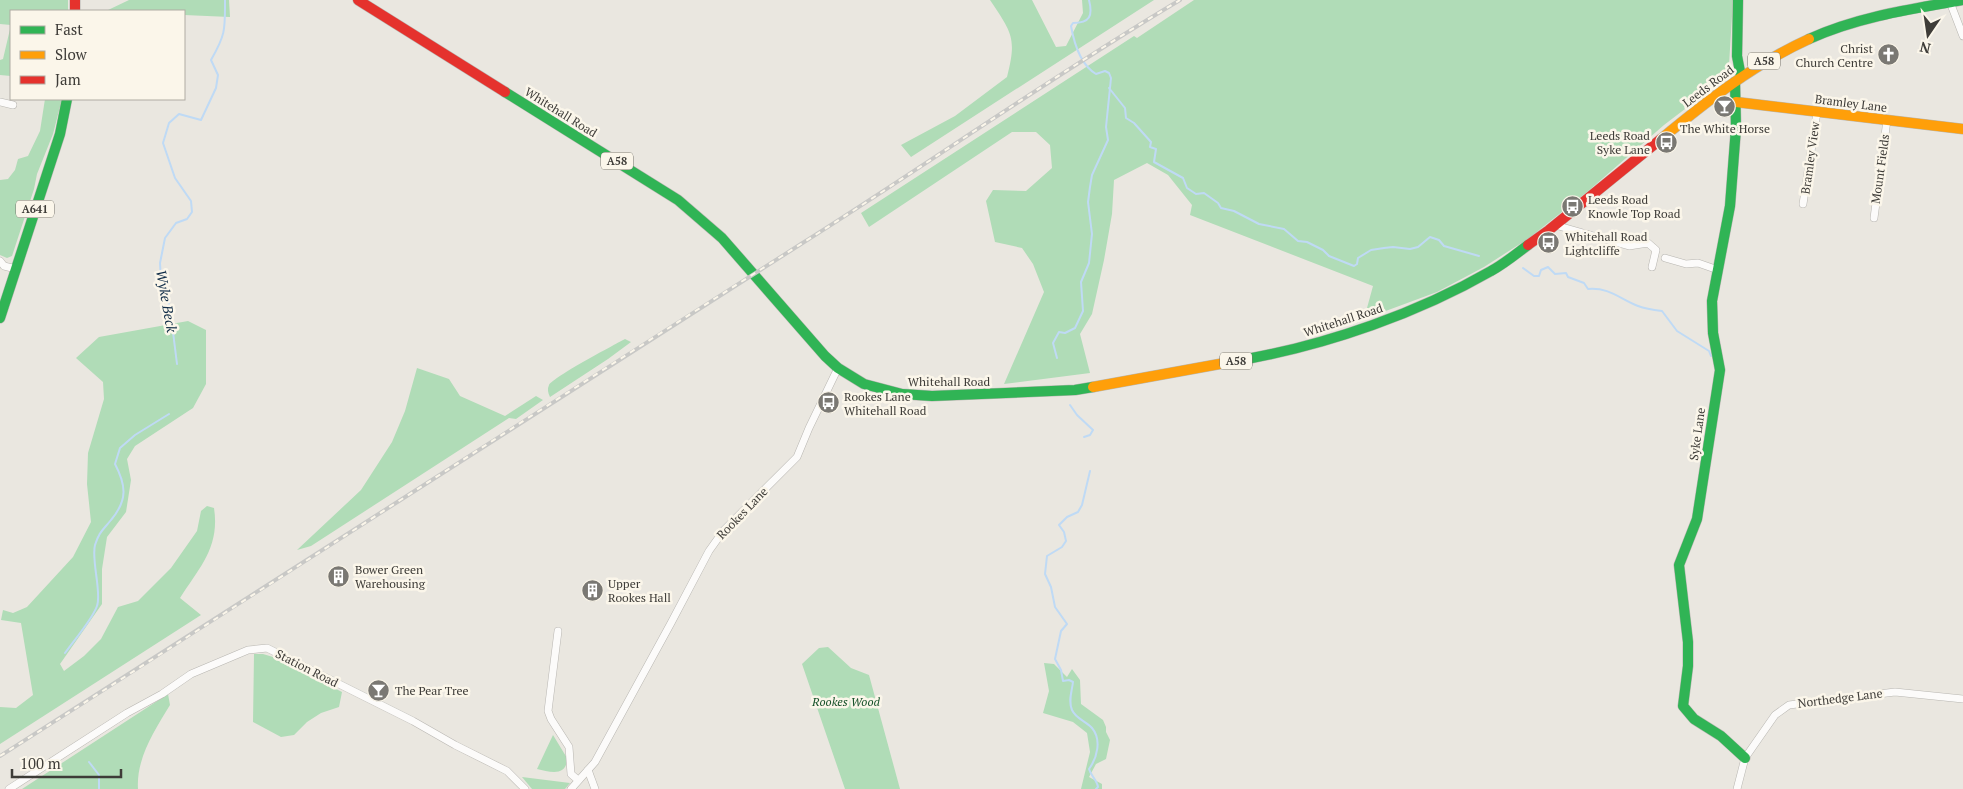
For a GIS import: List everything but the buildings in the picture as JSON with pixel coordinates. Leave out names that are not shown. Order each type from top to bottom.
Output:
[{"type":"main road","name":"Whitehall Road","points":[[358,0],[678,200],[722,238],[811,341],[838,368],[864,384],[882,390],[932,396],[1075,390],[1270,355],[1342,335],[1419,307],[1490,272],[1555,225],[1598,189]]},
{"type":"main road","name":"Syke Lane","points":[[1738,0],[1738,80],[1735,154],[1730,206],[1712,301],[1713,334],[1720,370],[1697,519],[1679,565],[1688,642],[1688,666],[1683,706],[1691,717],[1721,736],[1745,758]]},
{"type":"main road","name":"Leeds Road","points":[[1598,189],[1671,130],[1778,52],[1818,35],[1859,21],[1963,0]]},
{"type":"main road","name":"A641","points":[[0,318],[60,134],[68,100]]},
{"type":"main road","name":"Bramley Lane","points":[[1736,102],[1963,129]]},
{"type":"street","points":[[1950,2],[1963,36]]},
{"type":"street","points":[[0,102],[13,105]]},
{"type":"street","name":"Bramley View","points":[[1803,204],[1817,112]]},
{"type":"street","name":"Mount Fields","points":[[1874,218],[1887,120]]},
{"type":"street","points":[[1555,225],[1629,246],[1648,243],[1656,250],[1652,267]]},
{"type":"street","points":[[1665,258],[1686,264],[1698,263],[1718,270]]},
{"type":"street","points":[[0,261],[4,266],[16,269]]},
{"type":"street","name":"Rookes Lane","points":[[571,789],[595,762],[640,682],[709,550],[724,530],[797,457],[838,368]]},
{"type":"street","points":[[558,631],[548,711],[569,747],[571,774],[578,780]]},
{"type":"street","name":"Station Road","points":[[9,789],[127,712],[162,694],[192,674],[248,650],[267,648],[413,721],[507,771],[525,789]]},
{"type":"street","name":"Northedge Lane","points":[[1737,789],[1745,758],[1775,715],[1789,705],[1895,692],[1963,699]]},
{"type":"street","points":[[588,770],[595,789]]},
{"type":"green space","points":[[0,0],[68,0],[68,10],[10,10],[10,25],[0,24]]},
{"type":"green space","points":[[129,0],[229,0],[230,17],[185,15],[185,10],[108,10]]},
{"type":"green space","points":[[990,0],[1032,0],[1056,47],[1066,46],[1083,13],[1082,0],[1154,0],[911,157],[901,145],[955,116],[1007,77],[1012,53],[1011,36]]},
{"type":"green space","points":[[1194,0],[1733,0],[1729,65],[1727,76],[1719,83],[1664,125],[1587,192],[1529,238],[1484,267],[1437,292],[1364,319],[1373,286],[1190,215],[1192,205],[1168,175],[1147,163],[1114,180],[1112,214],[1104,260],[1092,314],[1080,334],[1090,373],[1004,384],[1044,292],[1033,264],[1022,248],[995,242],[986,201],[993,190],[1026,191],[1052,168],[1050,145],[1036,132],[1012,132],[869,227],[861,213],[1134,36],[1137,38]]},
{"type":"green space","points":[[10,29],[10,76],[0,75],[0,60],[3,59]]},
{"type":"green space","points":[[45,100],[62,100],[53,134],[37,174],[34,189],[12,256],[7,258],[0,255],[0,180],[8,179],[15,170],[18,159],[28,156],[40,131]]},
{"type":"green space","points":[[188,321],[206,330],[206,384],[193,408],[135,446],[127,459],[131,480],[126,512],[107,537],[102,569],[102,604],[60,664],[64,671],[84,656],[101,639],[118,607],[138,601],[171,568],[197,531],[201,511],[207,506],[214,508],[215,522],[211,545],[207,556],[180,598],[201,615],[0,744],[0,707],[16,708],[33,695],[21,623],[1,620],[3,610],[13,613],[27,607],[73,557],[91,522],[87,484],[88,453],[104,399],[103,382],[76,358],[99,337]]},
{"type":"green space","points":[[625,339],[631,342],[550,397],[548,388],[553,381],[584,361]]},
{"type":"green space","points":[[417,368],[449,379],[460,396],[505,416],[536,396],[543,400],[516,419],[509,418],[311,546],[297,550],[361,490],[392,442],[405,411]]},
{"type":"green space","name":"Rookes Wood","points":[[828,647],[851,668],[869,675],[900,789],[845,789],[802,664],[819,648]]},
{"type":"green space","points":[[254,654],[273,657],[342,692],[339,707],[321,713],[307,722],[294,735],[281,737],[253,722]]},
{"type":"green space","points":[[1044,663],[1054,664],[1067,677],[1072,669],[1080,680],[1081,704],[1103,720],[1110,740],[1106,759],[1096,764],[1089,777],[1102,784],[1102,789],[1081,789],[1090,752],[1087,733],[1073,722],[1043,713],[1049,691]]},
{"type":"green space","points":[[168,694],[170,705],[143,755],[138,778],[138,789],[22,789]]},
{"type":"green space","points":[[553,735],[567,758],[566,764],[561,771],[557,772],[537,769]]},
{"type":"green space","points":[[522,777],[570,783],[565,789],[532,789]]},
{"type":"waterway","name":"Wyke Beck","points":[[177,364],[170,308],[161,280],[160,263],[165,238],[176,223],[187,219],[192,212],[191,201],[175,178],[163,143],[169,123],[179,114],[201,120],[216,88],[218,75],[211,60],[220,44],[224,31],[225,0]]},
{"type":"waterway","points":[[1057,358],[1053,343],[1059,332],[1065,333],[1075,328],[1083,311],[1081,282],[1089,263],[1092,234],[1088,202],[1090,187],[1092,175],[1108,140],[1106,127],[1111,78],[1109,73],[1105,71],[1096,74],[1086,65],[1076,46],[1071,26],[1073,23],[1083,22],[1089,18],[1091,10],[1089,0]]},
{"type":"waterway","points":[[1109,88],[1125,108],[1126,118],[1134,123],[1151,142],[1150,147],[1156,149],[1154,162],[1183,178],[1187,188],[1196,194],[1204,193],[1218,203],[1221,208],[1234,211],[1259,224],[1284,229],[1298,241],[1307,242],[1323,250],[1329,256],[1354,266],[1357,264],[1358,258],[1371,250],[1393,247],[1410,249],[1418,247],[1430,237],[1439,240],[1444,246],[1479,256]]},
{"type":"waterway","points":[[1523,268],[1534,276],[1539,276],[1541,270],[1548,267],[1555,274],[1566,273],[1568,277],[1584,283],[1588,289],[1602,290],[1638,306],[1662,311],[1677,331],[1709,351],[1711,356]]},
{"type":"waterway","points":[[1070,405],[1077,415],[1093,430],[1090,435],[1084,437]]},
{"type":"waterway","name":"Wyke Beck","points":[[65,653],[87,624],[97,606],[98,593],[94,551],[100,534],[117,513],[123,499],[123,486],[115,464],[120,448],[135,435],[169,414]]},
{"type":"waterway","points":[[1090,471],[1082,505],[1078,512],[1067,517],[1059,525],[1064,532],[1066,541],[1062,547],[1047,556],[1045,574],[1051,587],[1055,607],[1067,624],[1061,631],[1055,659],[1061,670],[1063,681],[1069,680],[1073,682],[1070,700],[1072,710],[1076,716],[1092,728],[1097,738],[1096,754],[1089,769],[1098,787],[1096,789]]},
{"type":"waterway","points":[[89,762],[99,775],[99,789]]},
{"type":"railway","points":[[0,756],[848,214],[1084,59],[1180,0]]},
{"type":"traffic: fast","points":[[1738,0],[1737,56],[1741,77]]},
{"type":"traffic: fast","points":[[1809,39],[1865,19],[1963,0]]},
{"type":"traffic: fast","points":[[1735,82],[1736,128],[1730,206],[1712,301],[1713,333],[1720,370],[1697,519],[1679,565],[1688,642],[1688,666],[1683,706],[1694,719],[1721,736],[1745,758]]},
{"type":"traffic: fast","points":[[505,92],[678,200],[722,238],[825,356],[838,368],[864,384],[902,394],[932,396],[1075,390],[1093,387]]},
{"type":"traffic: fast","points":[[0,318],[60,134],[67,100]]},
{"type":"traffic: fast","points":[[1247,359],[1278,353],[1341,336],[1403,313],[1434,300],[1491,271],[1528,245]]},
{"type":"traffic: slow","points":[[1661,139],[1714,97],[1750,72],[1809,39]]},
{"type":"traffic: slow","points":[[1736,102],[1963,129]]},
{"type":"traffic: slow","points":[[1093,387],[1247,359]]},
{"type":"traffic: jam","points":[[75,0],[75,10]]},
{"type":"traffic: jam","points":[[358,0],[505,92]]},
{"type":"traffic: jam","points":[[1528,245],[1661,139]]},
{"type":"place","name":"Christ Church Centre","points":[[1889,55]]},
{"type":"place","name":"The White Horse","points":[[1725,107]]},
{"type":"place","name":"Leeds Road Syke Lane","points":[[1666,142]]},
{"type":"place","name":"Leeds Road Knowle Top Road","points":[[1572,206]]},
{"type":"place","name":"Whitehall Road Lightcliffe","points":[[1549,243]]},
{"type":"place","name":"Rookes Lane Whitehall Road","points":[[828,403]]},
{"type":"place","name":"Bower Green Warehousing","points":[[339,576]]},
{"type":"place","name":"Upper Rookes Hall","points":[[592,590]]},
{"type":"place","name":"The Pear Tree","points":[[379,690]]}]
